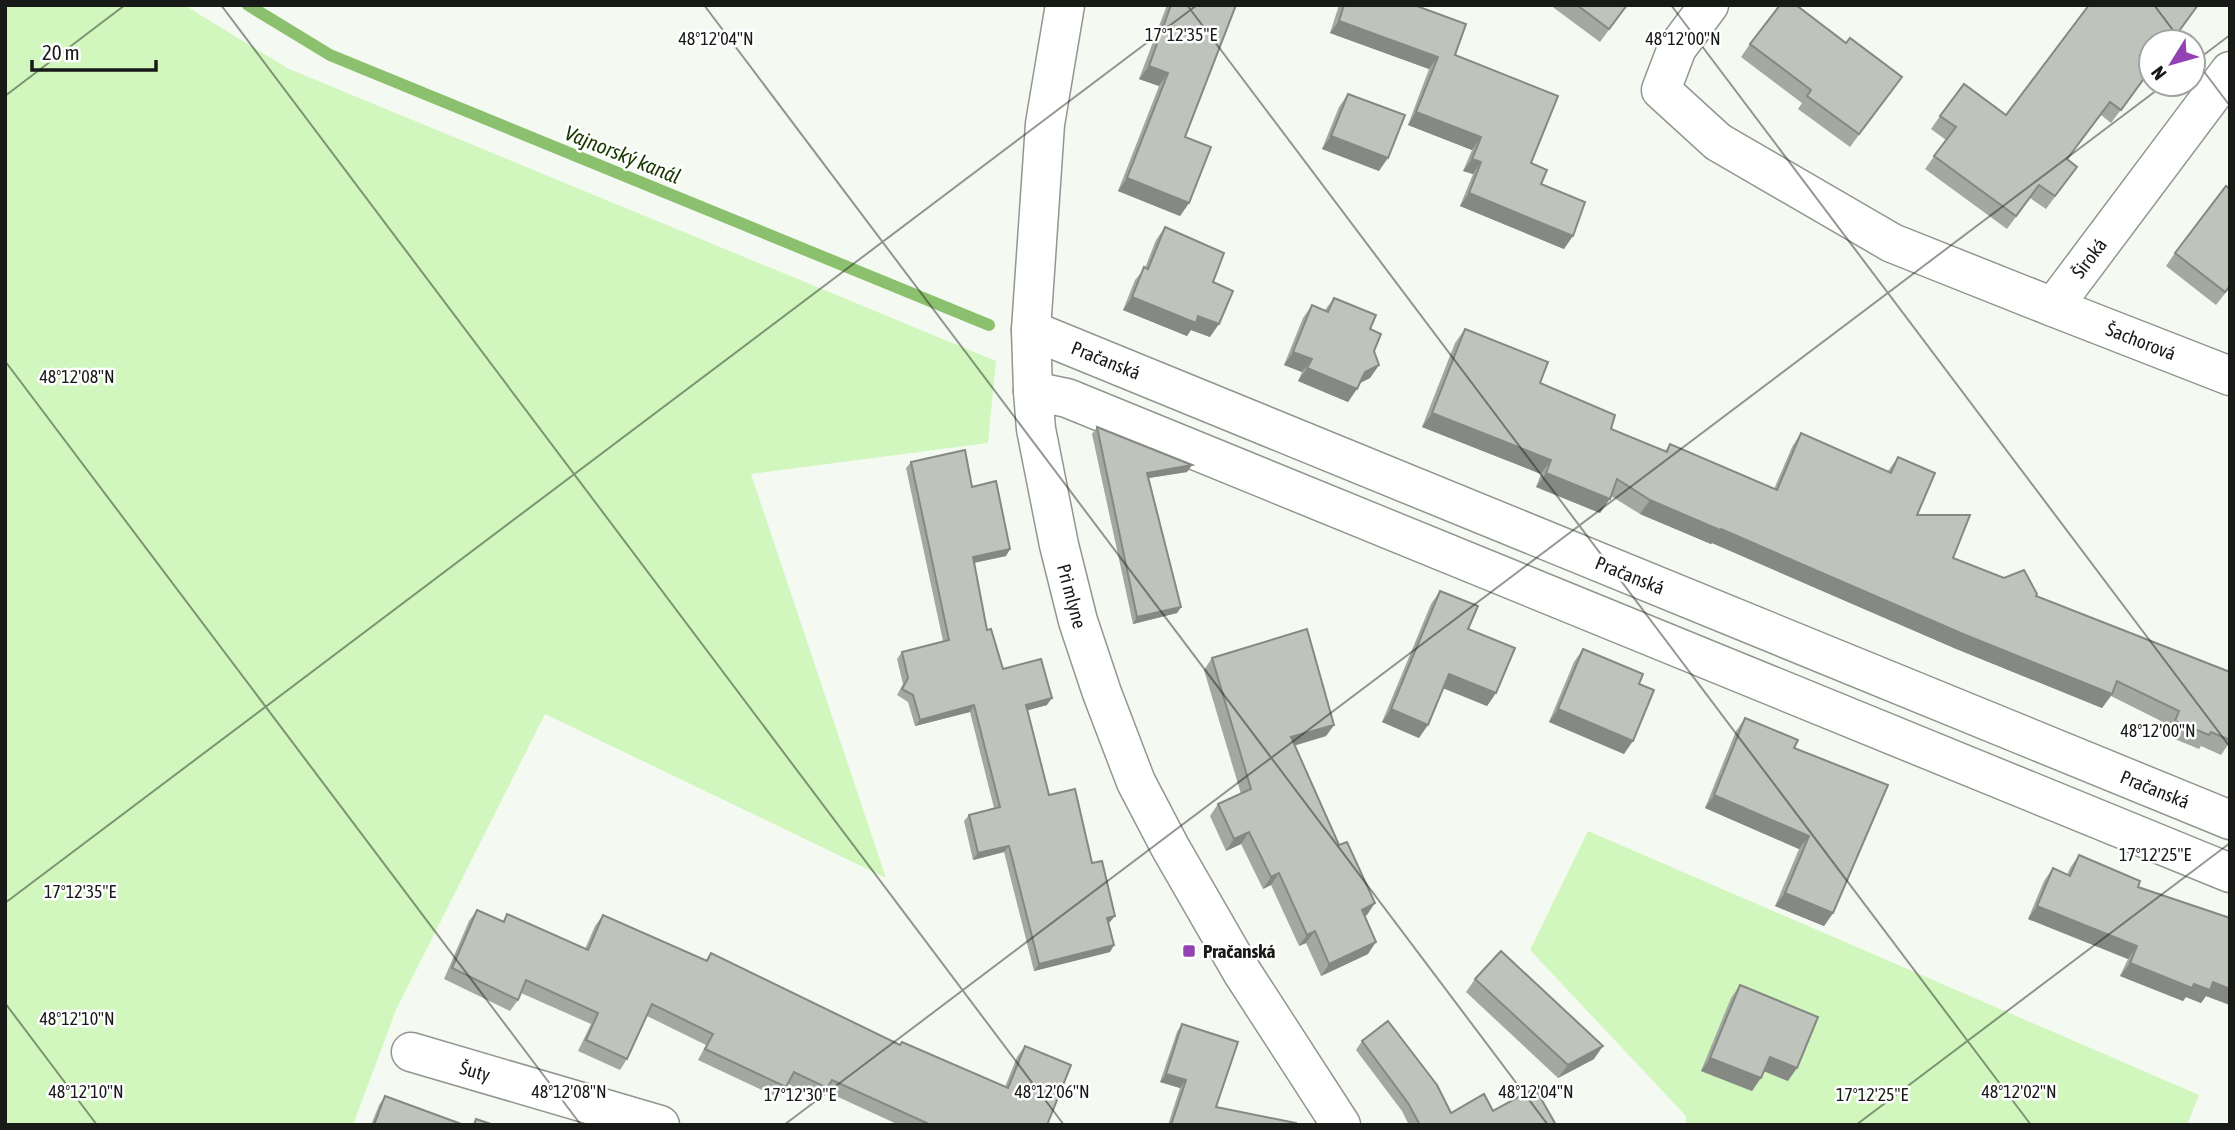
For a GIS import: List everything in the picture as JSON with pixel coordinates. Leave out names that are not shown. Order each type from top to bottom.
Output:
[{"type":"street","name":"Pri mlyne","points":[[1065,5],[1045,124],[1031,330],[1036,429],[1056,532],[1078,621],[1136,782],[1170,847],[1242,972],[1342,1125]]},
{"type":"street","points":[[1709,5],[1677,48],[1661,90],[1718,142],[1892,243],[2053,307]]},
{"type":"street","name":"Široká","points":[[2053,307],[2230,71]]},
{"type":"street","name":"Šachorová","points":[[2053,307],[2230,376]]},
{"type":"street","name":"Pračanská","points":[[1031,330],[2230,820]]},
{"type":"street","points":[[1033,391],[1067,398],[2230,873]]},
{"type":"street","name":"Šuty","points":[[411,1052],[660,1125]]},
{"type":"green space","points":[[5,5],[184,5],[289,69],[996,361],[988,443],[751,474],[886,878],[545,714],[396,1010],[353,1125],[5,1125]]},
{"type":"green space","points":[[1588,831],[2199,1095],[2187,1125],[1686,1125],[1686,1116],[1530,950]]},
{"type":"building","points":[[1171,5],[1236,5],[1185,137],[1211,147],[1189,203],[1127,178],[1168,73],[1149,66]]},
{"type":"building","points":[[1344,5],[1414,5],[1466,24],[1455,55],[1558,96],[1531,163],[1547,170],[1541,184],[1585,202],[1573,236],[1469,193],[1481,162],[1472,159],[1481,137],[1416,112],[1438,57],[1339,21]]},
{"type":"building","points":[[1577,5],[1627,5],[1609,29]]},
{"type":"building","points":[[1780,5],[1796,5],[1846,43],[1850,38],[1902,77],[1859,134],[1807,96],[1811,90],[1750,44]]},
{"type":"building","points":[[2089,5],[2198,5],[2181,28],[2137,28],[2137,88],[2121,110],[2110,102],[2067,159],[2077,167],[2055,196],[2039,185],[2016,216],[1934,156],[1956,127],[1940,116],[1964,84],[2006,115]]},
{"type":"building","points":[[1348,94],[1405,115],[1388,158],[1331,136]]},
{"type":"building","points":[[2226,186],[2230,189],[2230,286],[2225,292],[2175,253]]},
{"type":"building","points":[[1165,227],[1224,253],[1213,282],[1233,291],[1219,324],[1198,316],[1196,323],[1132,297],[1144,267],[1148,269]]},
{"type":"building","points":[[1334,298],[1376,315],[1370,329],[1381,334],[1374,351],[1379,365],[1365,372],[1357,389],[1307,368],[1312,359],[1293,352],[1312,305],[1328,312]]},
{"type":"building","points":[[1465,329],[1548,362],[1540,383],[1615,415],[1611,429],[1667,452],[1670,444],[1777,490],[1801,433],[1891,473],[1898,457],[1935,473],[1917,515],[1970,515],[1953,558],[2004,578],[2024,570],[2036,596],[2230,672],[2230,740],[2211,732],[2209,735],[2175,721],[2179,711],[2117,681],[2112,694],[1963,634],[1650,500],[1617,479],[1610,499],[1546,473],[1551,460],[1432,413]]},
{"type":"building","points":[[1097,427],[1192,465],[1147,473],[1181,607],[1137,617]]},
{"type":"building","points":[[965,450],[972,487],[996,481],[1010,549],[973,557],[987,630],[991,629],[1003,669],[1041,659],[1052,698],[1026,705],[1049,795],[1075,789],[1092,863],[1102,861],[1115,916],[1107,918],[1114,945],[1039,964],[1009,846],[978,853],[969,815],[1000,807],[974,705],[920,720],[913,695],[902,689],[908,678],[902,652],[949,640],[911,462]]},
{"type":"building","points":[[1440,591],[1478,606],[1468,629],[1515,648],[1496,693],[1449,674],[1428,725],[1391,709]]},
{"type":"building","points":[[1307,629],[1334,725],[1291,737],[1339,845],[1347,842],[1375,903],[1362,910],[1376,942],[1329,964],[1315,931],[1307,935],[1279,873],[1271,877],[1249,832],[1234,839],[1218,804],[1251,789],[1212,658]]},
{"type":"building","points":[[1583,649],[1643,674],[1639,684],[1654,690],[1633,741],[1558,709]]},
{"type":"building","points":[[1745,718],[1798,740],[1794,748],[1888,785],[1833,913],[1785,893],[1809,836],[1714,795]]},
{"type":"building","points":[[2079,855],[2140,881],[2138,887],[2230,918],[2230,989],[2213,982],[2210,990],[2194,984],[2192,988],[2130,963],[2137,946],[2037,906],[2053,868],[2070,876]]},
{"type":"building","points":[[477,910],[504,922],[507,914],[588,950],[603,915],[707,961],[711,953],[900,1045],[902,1042],[1008,1088],[1025,1046],[1071,1065],[1047,1125],[931,1125],[832,1080],[827,1088],[794,1072],[786,1087],[705,1049],[713,1034],[652,1004],[627,1059],[586,1040],[598,1013],[526,980],[518,1000],[452,968]]},
{"type":"building","points":[[1501,951],[1603,1046],[1568,1065],[1475,979]]},
{"type":"building","points":[[1740,985],[1818,1017],[1797,1068],[1770,1057],[1761,1078],[1710,1058]]},
{"type":"building","points":[[1388,1021],[1437,1085],[1451,1113],[1484,1094],[1493,1111],[1535,1088],[1556,1125],[1420,1125],[1408,1103],[1362,1041]]},
{"type":"building","points":[[1182,1024],[1238,1042],[1216,1107],[1296,1125],[1171,1125],[1186,1080],[1166,1074]]},
{"type":"building","points":[[385,1096],[464,1125],[374,1125]]},
{"type":"building","points":[[476,1119],[494,1125],[474,1125]]},
{"type":"waterway","name":"Vajnorský kanál","points":[[248,5],[330,55],[989,325]]},
{"type":"place","name":"Pračanská","points":[[1189,951]]}]
